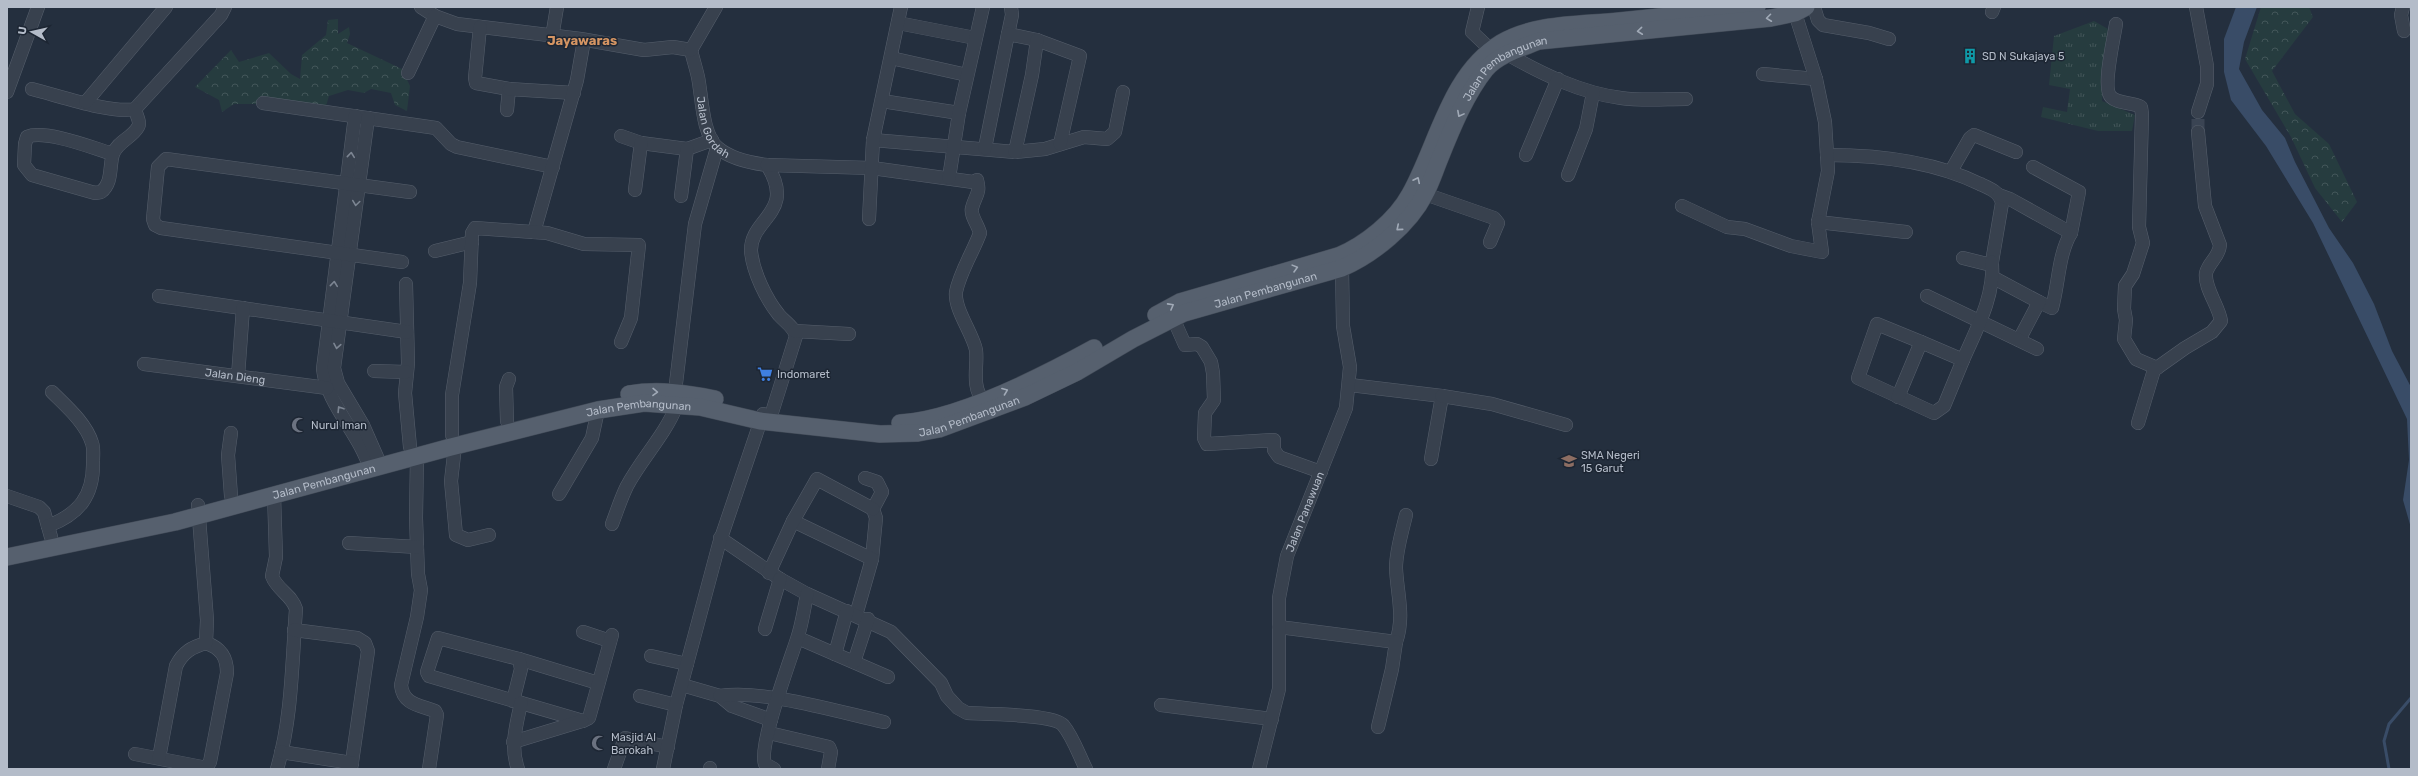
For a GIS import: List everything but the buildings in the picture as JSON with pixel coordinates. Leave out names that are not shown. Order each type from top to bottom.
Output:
[{"type":"main road","name":"Jalan Pembangunan","points":[[1704,18],[1730,8],[1757,7]]},
{"type":"main road","name":"Jalan Pembangunan","points":[[454,441],[507,421],[589,400],[644,391],[766,416],[880,434],[918,433],[939,429],[982,400],[1088,358],[1173,318],[1340,262],[1352,250],[1396,214],[1410,195],[1438,131],[1457,93],[1472,68],[1499,52],[1539,41],[1704,18],[1800,10]]},
{"type":"main road","name":"Jalan Pembangunan","points":[[962,414],[1025,396],[1180,302],[1340,262],[1359,261],[1405,222],[1425,194],[1448,136],[1467,99],[1499,52]]},
{"type":"main road","name":"Jalan Pembangunan","points":[[7,545],[49,531],[198,510],[231,496],[374,462],[454,441],[598,410],[676,398]]},
{"type":"main road","name":"Jalan Pembangunan","points":[[7,557],[198,510],[274,494],[374,462]]},
{"type":"street","points":[[7,92],[38,7]]},
{"type":"street","points":[[86,102],[166,7]]},
{"type":"street","points":[[32,88],[124,111],[135,109],[221,15],[225,7]]},
{"type":"street","points":[[421,7],[435,16],[457,24],[584,40],[644,50],[673,47],[691,50],[716,7]]},
{"type":"street","points":[[552,37],[557,7]]},
{"type":"street","points":[[869,219],[873,140],[901,7]]},
{"type":"street","points":[[949,178],[959,113],[983,7]]},
{"type":"street","points":[[984,148],[1012,15],[1011,7]]},
{"type":"street","points":[[1478,7],[1472,32],[1499,52],[1558,79],[1593,92],[1622,98],[1686,99]]},
{"type":"street","points":[[1814,7],[1818,20],[1823,25],[1869,33],[1889,39]]},
{"type":"street","points":[[2196,7],[2207,66],[2207,84],[2198,112]]},
{"type":"street","points":[[2403,7],[2401,22],[2404,31]]},
{"type":"street","points":[[1682,206],[1727,228],[1745,229],[1791,246],[1820,253],[1823,249],[1818,222],[1828,178],[1825,122],[1800,10]]},
{"type":"street","points":[[408,73],[435,16]]},
{"type":"street","points":[[898,23],[975,38]]},
{"type":"street","points":[[2116,24],[2107,83],[2109,94],[2116,100],[2141,107],[2142,114],[2139,227],[2143,243],[2132,274],[2125,286],[2124,309],[2126,323],[2124,336],[2136,359],[2158,368]]},
{"type":"street","points":[[480,27],[475,78],[476,83],[509,89],[574,93]]},
{"type":"street","points":[[1008,34],[1037,40],[1077,54],[1080,58],[1060,144]]},
{"type":"street","points":[[534,232],[574,93],[584,40]]},
{"type":"street","points":[[1015,152],[1032,75],[1037,40]]},
{"type":"street","name":"Jalan Gordah","points":[[691,50],[698,77],[703,114],[715,144],[744,161],[767,165],[872,168],[973,182],[977,180],[980,188],[972,213],[980,233],[956,294],[963,321],[976,349],[976,384],[978,395],[982,400]]},
{"type":"street","points":[[891,58],[967,75]]},
{"type":"street","points":[[1763,74],[1816,79]]},
{"type":"street","points":[[1526,155],[1558,79]]},
{"type":"street","points":[[507,110],[509,89]]},
{"type":"street","points":[[873,140],[984,148],[1015,152],[1045,150],[1084,137],[1107,139],[1114,132],[1123,92]]},
{"type":"street","points":[[1568,175],[1586,130],[1593,92]]},
{"type":"street","points":[[882,101],[959,113]]},
{"type":"street","points":[[263,103],[436,128],[452,144],[457,146],[553,167]]},
{"type":"street","points":[[113,154],[54,137],[32,134],[27,137],[25,144],[24,165],[32,175],[98,193],[104,189],[109,181],[113,154],[120,142],[138,128],[139,123],[135,109]]},
{"type":"street","points":[[361,117],[343,254],[336,322],[334,374],[374,462]]},
{"type":"street","points":[[2138,423],[2154,370],[2185,348],[2212,332],[2221,320],[2206,274],[2210,264],[2219,252],[2220,246],[2204,206],[2198,132]]},
{"type":"street","points":[[1951,172],[1970,138],[1974,135],[2016,152]]},
{"type":"street","points":[[612,524],[626,488],[648,453],[670,423],[676,398],[695,224],[715,144],[687,148],[641,143],[621,136]]},
{"type":"street","points":[[635,190],[641,143]]},
{"type":"street","points":[[681,196],[687,148]]},
{"type":"street","points":[[1827,155],[1857,156],[1928,164],[1951,172],[2010,198],[2071,233]]},
{"type":"street","points":[[402,262],[161,228],[155,225],[153,219],[158,167],[166,159],[410,192]]},
{"type":"street","points":[[767,165],[775,178],[778,195],[753,242],[753,262],[761,283],[779,315],[795,331],[849,334]]},
{"type":"street","points":[[1994,278],[2052,308],[2058,288],[2063,246],[2071,233],[2079,192],[2033,167]]},
{"type":"street","points":[[1425,194],[1494,218],[1498,223],[1490,242]]},
{"type":"street","points":[[1963,360],[1877,324],[1858,378],[1934,413],[1944,406],[1963,360],[1979,320],[1994,278],[1992,262],[2002,203],[1999,194]]},
{"type":"street","points":[[1818,222],[1906,232]]},
{"type":"street","points":[[489,535],[468,540],[456,536],[451,481],[454,441],[452,395],[470,283],[472,233],[475,228],[478,227],[547,233],[584,244],[639,244],[631,318],[621,342]]},
{"type":"street","points":[[435,251],[472,242]]},
{"type":"street","points":[[1963,258],[1987,264],[1992,262]]},
{"type":"street","name":"Jalan Panawuan","points":[[1259,769],[1279,689],[1279,598],[1287,556],[1346,408],[1350,385],[1350,366],[1343,326],[1340,262]]},
{"type":"street","points":[[406,284],[407,332],[405,393],[414,451],[417,547],[421,590],[401,685],[404,697],[411,703],[435,711],[437,715],[429,769]]},
{"type":"street","points":[[158,296],[407,332]]},
{"type":"street","points":[[1927,296],[2037,349]]},
{"type":"street","points":[[2019,340],[2039,302]]},
{"type":"street","points":[[238,376],[243,308]]},
{"type":"street","points":[[1173,318],[1185,345],[1197,344],[1202,347],[1211,362],[1214,400],[1205,413],[1204,438],[1207,444],[1274,440],[1274,450],[1279,457],[1321,472]]},
{"type":"street","points":[[336,322],[323,363],[327,388],[358,428]]},
{"type":"street","points":[[663,769],[676,705],[720,538],[795,344],[795,331]]},
{"type":"street","points":[[1898,397],[1921,342]]},
{"type":"street","name":"Jalan Dieng","points":[[144,364],[327,388]]},
{"type":"street","points":[[374,371],[406,372]]},
{"type":"street","points":[[507,421],[506,387],[509,379]]},
{"type":"street","points":[[1350,385],[1442,396],[1492,404],[1566,425]]},
{"type":"street","points":[[7,496],[39,507],[44,512],[49,531],[82,504],[89,491],[93,474],[92,443],[86,430],[72,412],[52,392]]},
{"type":"street","points":[[1431,459],[1442,396]]},
{"type":"street","points":[[559,494],[592,438],[598,410]]},
{"type":"street","points":[[231,433],[228,455],[231,496]]},
{"type":"street","points":[[865,478],[873,480],[881,487],[882,492],[873,509]]},
{"type":"street","points":[[765,629],[775,576],[793,521],[817,479],[873,509],[876,518],[872,559],[857,615],[854,662]]},
{"type":"street","points":[[274,494],[276,557],[272,576],[278,588],[294,604],[294,630],[281,752],[276,769]]},
{"type":"street","points":[[198,510],[207,620],[206,643]]},
{"type":"street","points":[[1378,727],[1392,670],[1396,642],[1400,630],[1400,593],[1396,567],[1406,515]]},
{"type":"street","points":[[793,521],[872,559]]},
{"type":"street","points":[[720,538],[775,576],[807,594],[857,615],[891,632],[940,683],[947,696],[958,708],[966,713],[1039,717],[1059,722],[1067,731],[1086,769]]},
{"type":"street","points":[[349,543],[417,547]]},
{"type":"street","points":[[774,769],[768,767],[764,761],[771,720],[798,638],[807,594]]},
{"type":"street","points":[[835,654],[857,615]]},
{"type":"street","points":[[1279,627],[1396,642]]},
{"type":"street","points":[[281,752],[351,766],[368,651],[365,643],[357,638],[294,630]]},
{"type":"street","points":[[513,742],[589,718],[611,638],[583,632]]},
{"type":"street","points":[[583,721],[429,676],[427,673],[428,667],[437,639],[440,637],[598,683]]},
{"type":"street","points":[[798,638],[888,677]]},
{"type":"street","points":[[135,754],[207,768],[214,747],[228,673],[227,660],[216,646],[206,643],[193,647],[181,656],[176,666],[159,758]]},
{"type":"street","points":[[651,656],[687,664]]},
{"type":"street","points":[[518,769],[513,756],[513,742],[521,669],[519,659]]},
{"type":"street","points":[[407,660],[428,667]]},
{"type":"street","points":[[682,684],[720,696],[732,706],[771,720]]},
{"type":"street","points":[[720,696],[736,693],[778,699],[884,722]]},
{"type":"street","points":[[640,696],[676,705]]},
{"type":"street","points":[[1161,706],[1272,720]]},
{"type":"street","points":[[769,733],[829,747],[831,752],[828,769]]},
{"type":"street","points":[[612,768],[625,738],[668,747]]},
{"type":"green space","points":[[2261,7],[2309,7],[2313,17],[2272,71],[2295,114],[2329,144],[2357,202],[2342,222],[2315,188],[2291,137],[2245,59]]},
{"type":"green space","points":[[338,19],[338,34],[349,27],[350,34],[347,43],[402,69],[410,86],[407,111],[395,105],[391,93],[371,89],[364,93],[348,90],[329,96],[326,106],[258,98],[256,104],[234,104],[222,112],[219,100],[195,87],[231,50],[239,62],[269,53],[291,74],[300,79],[302,55],[326,35],[328,20]]},
{"type":"green space","points":[[2094,21],[2108,29],[2102,101],[2135,115],[2132,131],[2098,131],[2041,117],[2043,107],[2067,112],[2070,89],[2049,85],[2054,36]]},
{"type":"water","points":[[2236,7],[2257,7],[2244,42],[2239,69],[2262,110],[2285,138],[2295,162],[2329,228],[2353,263],[2374,304],[2392,351],[2411,387],[2411,528],[2403,500],[2409,460],[2407,419],[2313,223],[2266,146],[2231,100],[2224,72],[2224,39]]},
{"type":"waterway","points":[[2389,769],[2384,741],[2389,724],[2411,698]]},
{"type":"tunnel","points":[[2198,112],[2198,132]]},
{"type":"place","name":"SD N Sukajaya 5","points":[[1970,56]]},
{"type":"place","name":"Indomaret","points":[[765,374]]},
{"type":"place","name":"Nurul Iman","points":[[299,425]]},
{"type":"place","name":"SMA Negeri 15 Garut","points":[[1569,461]]},
{"type":"place","name":"Masjid Al Barokah","points":[[599,743]]},
{"type":"district","name":"Jayawaras","points":[[582,40]]}]
